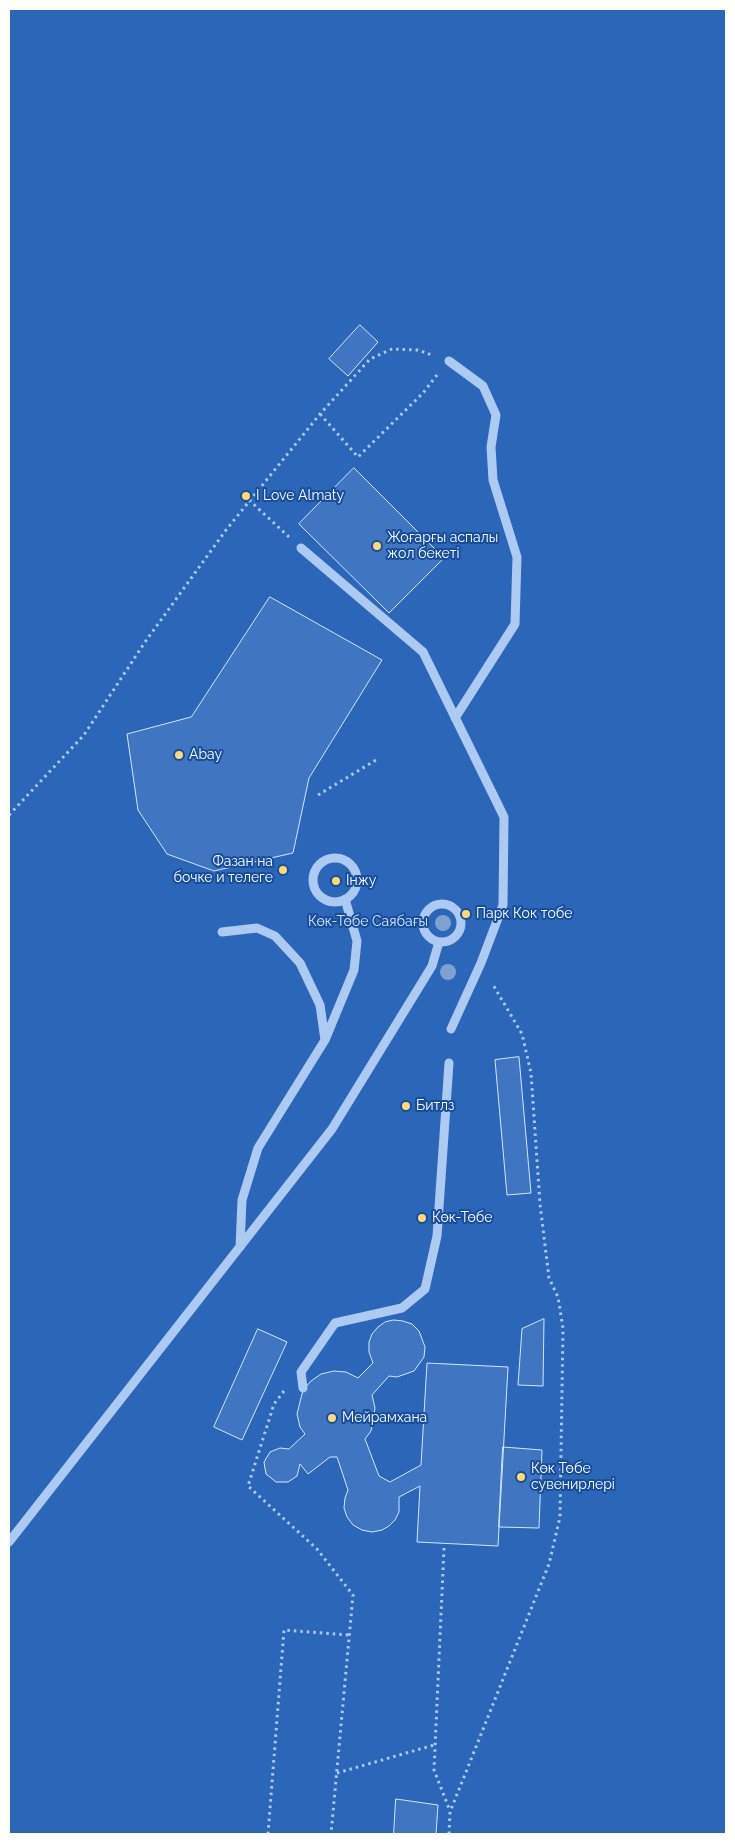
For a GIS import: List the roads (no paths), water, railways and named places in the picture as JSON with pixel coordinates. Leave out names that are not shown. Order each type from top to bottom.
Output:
[{"type":"street","points":[[449,362],[483,386],[496,415],[491,448],[493,480],[517,557],[515,624],[455,718]]},
{"type":"street","points":[[302,548],[423,652],[504,817],[503,905],[481,963],[451,1029]]},
{"type":"street","points":[[327,859],[341,859],[348,862],[353,868],[357,882],[351,895],[345,899],[331,902],[324,899],[314,889],[312,882],[316,868],[327,859]]},
{"type":"street","points":[[240,1247],[242,1200],[258,1148],[325,1040],[354,970],[357,941],[345,899]]},
{"type":"street","points":[[440,904],[452,907],[457,911],[461,924],[457,936],[446,942],[439,942],[429,937],[425,932],[423,920],[429,909],[440,904]]},
{"type":"street","points":[[222,932],[257,928],[275,936],[300,963],[320,1005],[325,1040]]},
{"type":"street","points":[[9,1542],[332,1129],[432,966],[439,942]]},
{"type":"street","points":[[303,1388],[301,1372],[336,1323],[402,1308],[425,1288],[437,1236],[449,1063]]},
{"type":"place","name":"I Love Almaty","points":[[246,496]]},
{"type":"place","name":"Жоғарғы аспалы жол бекеті","points":[[377,546]]},
{"type":"place","name":"Abay","points":[[179,755]]},
{"type":"place","name":"Фазан на бочке и телеге","points":[[283,870]]},
{"type":"place","name":"Інжу","points":[[336,881]]},
{"type":"place","name":"Парк Кок тобе","points":[[466,914]]},
{"type":"place","name":"Битлз","points":[[406,1106]]},
{"type":"place","name":"Көк-Төбе","points":[[422,1218]]},
{"type":"place","name":"Мейрамхана","points":[[332,1418]]},
{"type":"place","name":"Көк Төбе сувенирлері","points":[[521,1477]]},
{"type":"park label","name":"Көк-Төбе Саябағы","points":[[368,922]]}]
